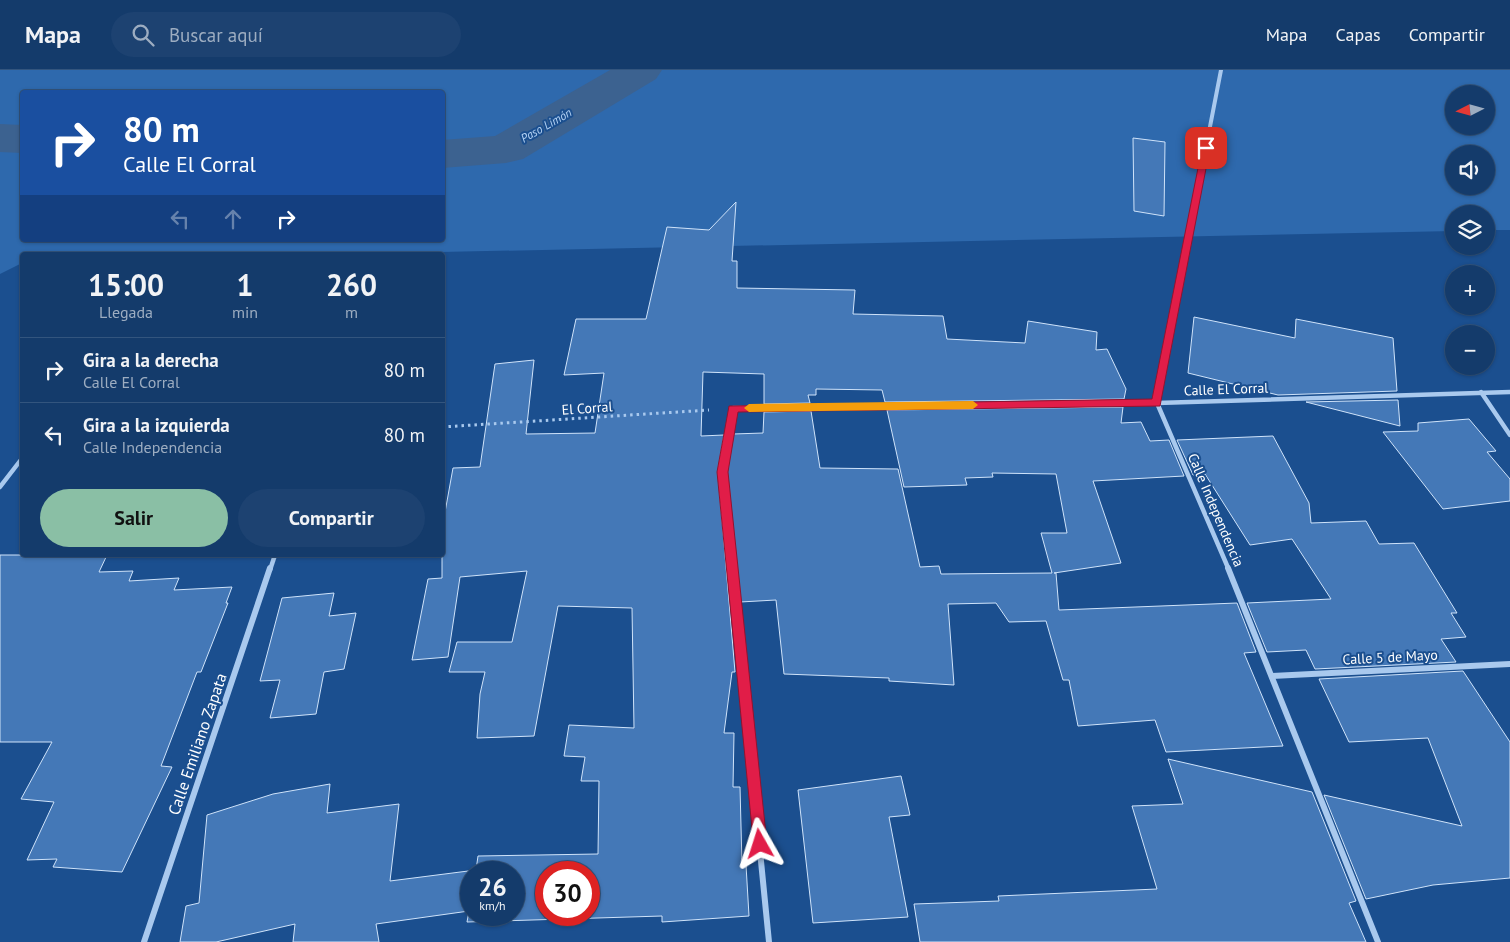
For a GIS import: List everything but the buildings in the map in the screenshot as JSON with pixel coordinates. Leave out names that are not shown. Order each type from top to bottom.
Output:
[{"type":"street","points":[[1157,403],[1221,70]]},
{"type":"street","points":[[1481,392],[1510,435]]},
{"type":"street","name":"Calle El Corral","points":[[733,408],[1157,403],[1510,392]]},
{"type":"street","name":"Calle Independencia","points":[[1157,403],[1272,676],[1378,942]]},
{"type":"street","points":[[733,408],[722,472],[769,942]]},
{"type":"street","points":[[0,487],[20,461]]},
{"type":"street","name":"Calle Emiliano Zapata","points":[[144,942],[274,557]]},
{"type":"street","name":"Calle 5 de Mayo","points":[[1272,676],[1510,664]]},
{"type":"path","name":"El Corral","points":[[445,427],[733,408]]},
{"type":"shaded area","points":[[0,70],[1510,70],[1510,230],[1495,230],[1495,205],[1445,205],[1445,231],[443,252],[20,252],[20,264],[0,274]]},
{"type":"waterway","name":"Paso Limón","points":[[445,154],[506,149],[641,70]]},
{"type":"waterway","name":"Paso Limón","points":[[0,138],[20,139]]},
{"type":"slow traffic","points":[[749,408],[973,405]]},
{"type":"route","points":[[760,844],[722,472],[733,408],[1157,403],[1206,148]]}]
